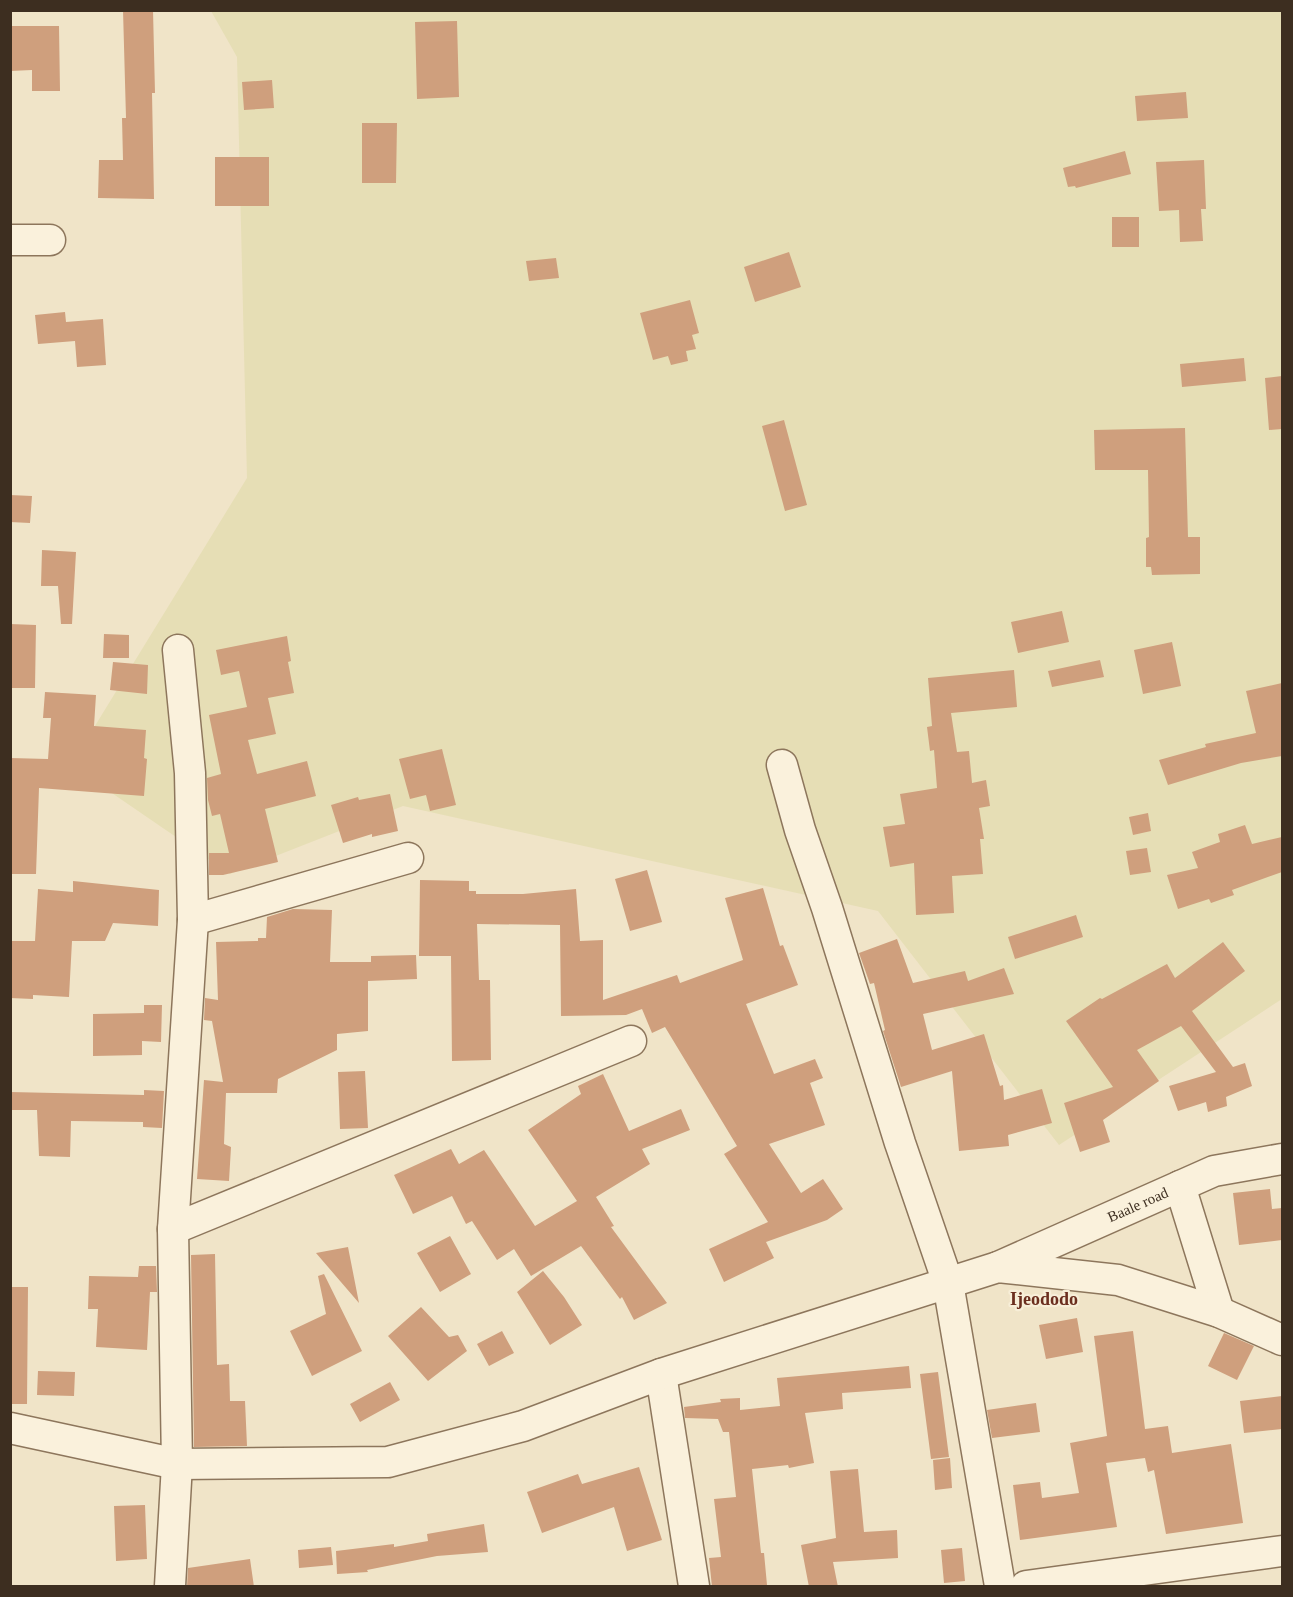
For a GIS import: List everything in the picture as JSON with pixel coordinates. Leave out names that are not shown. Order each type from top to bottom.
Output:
[{"type":"street","points":[[10,240],[50,240]]},
{"type":"street","points":[[170,1587],[177,1464],[173,1229],[193,920],[190,773],[178,650]]},
{"type":"street","points":[[782,765],[800,831],[827,908],[900,1143],[948,1283],[1000,1587]]},
{"type":"street","points":[[193,920],[408,858]]},
{"type":"street","points":[[173,1229],[631,1041]]},
{"type":"street","name":"Baale road","points":[[10,1428],[177,1464],[388,1462],[523,1426],[661,1374],[998,1267],[1214,1171],[1282,1159]]},
{"type":"street","points":[[1180,1186],[1219,1312]]},
{"type":"street","points":[[998,1267],[1118,1280],[1219,1312],[1282,1340]]},
{"type":"street","points":[[661,1374],[694,1587]]},
{"type":"street","points":[[1026,1587],[1282,1551]]},
{"type":"shaded area","points":[[211,11],[1282,11],[1282,999],[1059,1145],[878,911],[403,806],[230,874],[71,765],[247,478],[237,57]]},
{"type":"building","points":[[123,10],[153,10],[154,199],[98,198],[99,160],[123,160],[122,118],[126,118]]},
{"type":"building","points":[[457,21],[459,97],[417,99],[415,22]]},
{"type":"building","points":[[10,26],[59,26],[60,91],[32,91],[32,70],[10,71]]},
{"type":"building","points":[[272,80],[274,108],[244,110],[242,82]]},
{"type":"building","points":[[1186,92],[1188,118],[1137,121],[1135,96]]},
{"type":"building","points":[[362,123],[397,123],[396,183],[362,183]]},
{"type":"building","points":[[1125,151],[1131,174],[1076,188],[1075,186],[1068,187],[1063,168]]},
{"type":"building","points":[[215,157],[269,157],[269,206],[215,206]]},
{"type":"building","points":[[1204,160],[1206,209],[1201,209],[1203,241],[1180,242],[1179,210],[1159,211],[1156,162]]},
{"type":"building","points":[[1112,217],[1139,217],[1139,247],[1112,247]]},
{"type":"building","points":[[789,252],[801,287],[755,302],[744,267]]},
{"type":"building","points":[[556,258],[559,278],[529,281],[526,261]]},
{"type":"building","points":[[690,300],[699,333],[692,335],[696,349],[686,351],[688,361],[671,365],[668,356],[653,360],[640,313]]},
{"type":"building","points":[[65,312],[66,322],[103,319],[106,365],[77,367],[75,341],[38,344],[35,315]]},
{"type":"building","points":[[1244,358],[1246,381],[1182,387],[1180,364]]},
{"type":"building","points":[[1282,376],[1282,429],[1269,430],[1265,378]]},
{"type":"building","points":[[784,420],[807,505],[785,511],[762,426]]},
{"type":"building","points":[[1185,428],[1188,537],[1200,537],[1200,574],[1152,575],[1151,567],[1146,567],[1146,538],[1149,537],[1148,470],[1095,470],[1094,430]]},
{"type":"building","points":[[10,495],[32,496],[30,523],[10,522]]},
{"type":"building","points":[[42,550],[76,552],[72,624],[61,624],[58,586],[41,586]]},
{"type":"building","points":[[1062,611],[1069,642],[1018,653],[1011,622]]},
{"type":"building","points":[[10,624],[36,625],[35,688],[10,688]]},
{"type":"building","points":[[104,634],[129,635],[129,658],[103,658]]},
{"type":"building","points":[[287,636],[291,661],[288,662],[294,693],[268,698],[276,734],[248,740],[257,774],[307,761],[316,796],[265,809],[278,862],[223,875],[209,875],[209,853],[229,853],[220,814],[212,816],[208,800],[207,778],[221,774],[209,715],[247,707],[239,671],[221,675],[216,650]]},
{"type":"building","points":[[1172,642],[1181,686],[1143,694],[1134,650]]},
{"type":"building","points":[[1100,660],[1104,677],[1052,687],[1048,671]]},
{"type":"building","points":[[113,662],[148,665],[147,694],[110,690]]},
{"type":"building","points":[[1014,670],[1017,707],[951,713],[957,752],[969,751],[972,783],[986,780],[990,806],[979,808],[984,839],[980,839],[983,874],[952,876],[954,913],[916,915],[914,863],[890,867],[883,827],[905,824],[900,794],[937,788],[934,750],[930,751],[927,727],[932,726],[928,678]]},
{"type":"building","points":[[1282,683],[1282,756],[1241,763],[1168,785],[1159,760],[1206,747],[1205,744],[1256,733],[1246,691]]},
{"type":"building","points":[[45,692],[96,695],[94,726],[146,730],[144,758],[147,759],[144,796],[39,788],[36,874],[10,874],[10,758],[48,759],[51,718],[43,718]]},
{"type":"building","points":[[442,749],[456,805],[430,811],[426,795],[410,799],[399,759]]},
{"type":"building","points":[[390,794],[398,831],[372,837],[372,834],[343,843],[331,805],[358,797],[359,800]]},
{"type":"building","points":[[1148,813],[1151,831],[1133,835],[1129,817]]},
{"type":"building","points":[[1245,825],[1252,844],[1282,837],[1282,872],[1232,890],[1234,895],[1211,903],[1209,899],[1178,909],[1167,875],[1198,868],[1192,852],[1220,842],[1218,834]]},
{"type":"building","points":[[1147,848],[1151,872],[1130,875],[1126,851]]},
{"type":"building","points":[[647,870],[662,922],[630,931],[615,879]]},
{"type":"building","points":[[420,880],[469,881],[469,891],[476,891],[476,894],[523,894],[576,889],[580,941],[603,940],[603,1000],[677,975],[680,983],[743,960],[725,898],[763,888],[780,946],[783,945],[798,985],[746,1004],[774,1074],[815,1059],[823,1078],[810,1083],[825,1125],[769,1144],[801,1193],[823,1179],[843,1209],[827,1220],[766,1242],[774,1258],[724,1282],[709,1249],[768,1222],[724,1154],[737,1146],[665,1027],[652,1033],[642,1009],[626,1015],[561,1016],[560,925],[477,924],[479,980],[490,980],[491,1060],[452,1061],[451,956],[419,956]]},
{"type":"building","points":[[73,881],[159,890],[158,926],[113,923],[105,941],[72,941],[69,997],[33,995],[33,999],[10,998],[11,941],[35,941],[38,889],[73,892]]},
{"type":"building","points":[[293,909],[332,910],[330,962],[371,962],[371,956],[416,955],[417,979],[368,981],[368,1031],[337,1034],[337,1050],[278,1079],[277,1093],[226,1093],[224,1144],[231,1147],[229,1181],[197,1179],[204,1080],[223,1082],[212,1021],[204,1020],[205,998],[218,1000],[216,942],[258,941],[258,938],[266,938],[267,917]]},
{"type":"building","points":[[1076,915],[1083,937],[1015,959],[1008,937]]},
{"type":"building","points":[[897,939],[913,983],[965,971],[968,981],[1004,968],[1014,994],[923,1014],[932,1050],[984,1034],[1000,1086],[1003,1085],[1004,1100],[1042,1089],[1052,1123],[1008,1135],[1009,1146],[959,1151],[952,1071],[901,1087],[883,1031],[885,1030],[874,983],[870,984],[859,953]]},
{"type":"building","points":[[1223,942],[1245,971],[1192,1011],[1233,1067],[1245,1063],[1252,1086],[1226,1097],[1227,1106],[1208,1112],[1206,1102],[1178,1111],[1169,1086],[1216,1072],[1181,1026],[1137,1050],[1159,1081],[1103,1120],[1110,1142],[1080,1152],[1064,1103],[1113,1087],[1066,1021],[1100,998],[1167,964],[1175,978]]},
{"type":"building","points":[[144,1005],[162,1005],[161,1042],[142,1041],[142,1055],[93,1056],[93,1014],[144,1013]]},
{"type":"building","points":[[365,1071],[368,1128],[340,1129],[338,1072]]},
{"type":"building","points":[[603,1074],[629,1131],[681,1109],[690,1130],[642,1149],[650,1164],[596,1197],[614,1226],[611,1227],[667,1303],[634,1320],[622,1297],[620,1299],[581,1246],[531,1276],[514,1249],[497,1260],[472,1221],[466,1224],[452,1196],[413,1214],[394,1175],[451,1149],[459,1164],[484,1150],[535,1226],[577,1201],[528,1130],[581,1094],[578,1086]]},
{"type":"building","points":[[144,1090],[164,1091],[162,1128],[143,1127],[143,1122],[71,1121],[70,1157],[39,1156],[37,1110],[10,1110],[10,1092],[144,1095]]},
{"type":"building","points":[[1270,1189],[1272,1209],[1282,1208],[1282,1240],[1239,1245],[1233,1193]]},
{"type":"building","points":[[450,1236],[471,1274],[440,1292],[417,1253]]},
{"type":"building","points":[[348,1247],[359,1303],[316,1253]]},
{"type":"building","points":[[215,1254],[217,1365],[229,1364],[230,1401],[245,1401],[247,1446],[194,1447],[191,1255]]},
{"type":"building","points":[[139,1266],[156,1266],[157,1292],[150,1292],[147,1350],[96,1347],[98,1309],[88,1309],[89,1276],[138,1277]]},
{"type":"building","points":[[543,1271],[564,1297],[582,1325],[550,1345],[517,1292]]},
{"type":"building","points":[[324,1274],[362,1351],[312,1376],[290,1331],[326,1314],[318,1276]]},
{"type":"building","points":[[10,1287],[28,1287],[27,1404],[10,1404]]},
{"type":"building","points":[[421,1307],[449,1337],[458,1335],[467,1351],[428,1381],[388,1336]]},
{"type":"building","points":[[1077,1318],[1083,1352],[1046,1359],[1039,1325]]},
{"type":"building","points":[[502,1331],[514,1353],[489,1366],[477,1344]]},
{"type":"building","points":[[1133,1331],[1145,1429],[1168,1426],[1172,1453],[1231,1444],[1243,1523],[1166,1534],[1154,1470],[1148,1472],[1145,1458],[1106,1463],[1117,1527],[1020,1540],[1013,1485],[1040,1482],[1042,1498],[1079,1493],[1070,1443],[1107,1436],[1094,1336]]},
{"type":"building","points":[[1224,1333],[1254,1346],[1237,1380],[1208,1366]]},
{"type":"building","points":[[909,1366],[911,1388],[842,1393],[843,1409],[805,1413],[814,1463],[789,1468],[788,1465],[752,1469],[761,1553],[764,1553],[767,1585],[712,1587],[709,1558],[721,1557],[714,1499],[736,1497],[729,1432],[723,1432],[718,1419],[685,1418],[684,1407],[721,1402],[720,1399],[740,1398],[740,1410],[780,1406],[777,1378]]},
{"type":"building","points":[[38,1371],[75,1372],[74,1396],[37,1395]]},
{"type":"building","points":[[938,1372],[949,1457],[931,1459],[920,1374]]},
{"type":"building","points":[[390,1382],[400,1400],[360,1422],[350,1404]]},
{"type":"building","points":[[1282,1396],[1282,1429],[1244,1433],[1240,1401]]},
{"type":"building","points":[[1036,1403],[1040,1432],[992,1438],[987,1410]]},
{"type":"building","points":[[950,1458],[952,1488],[935,1490],[933,1460]]},
{"type":"building","points":[[639,1467],[662,1540],[627,1551],[614,1507],[542,1533],[527,1492],[578,1474],[582,1484]]},
{"type":"building","points":[[858,1469],[864,1532],[897,1530],[898,1558],[833,1562],[838,1587],[809,1587],[801,1545],[836,1538],[830,1471]]},
{"type":"building","points":[[145,1505],[147,1559],[116,1561],[114,1506]]},
{"type":"building","points":[[484,1524],[488,1552],[437,1556],[367,1570],[368,1572],[337,1574],[336,1551],[394,1544],[394,1547],[428,1541],[427,1534]]},
{"type":"building","points":[[331,1547],[333,1565],[299,1568],[298,1550]]},
{"type":"building","points":[[962,1548],[965,1581],[944,1583],[941,1550]]},
{"type":"building","points":[[250,1559],[254,1587],[187,1587],[188,1568]]},
{"type":"district","name":"Ijeododo","points":[[1044,1299]]}]
